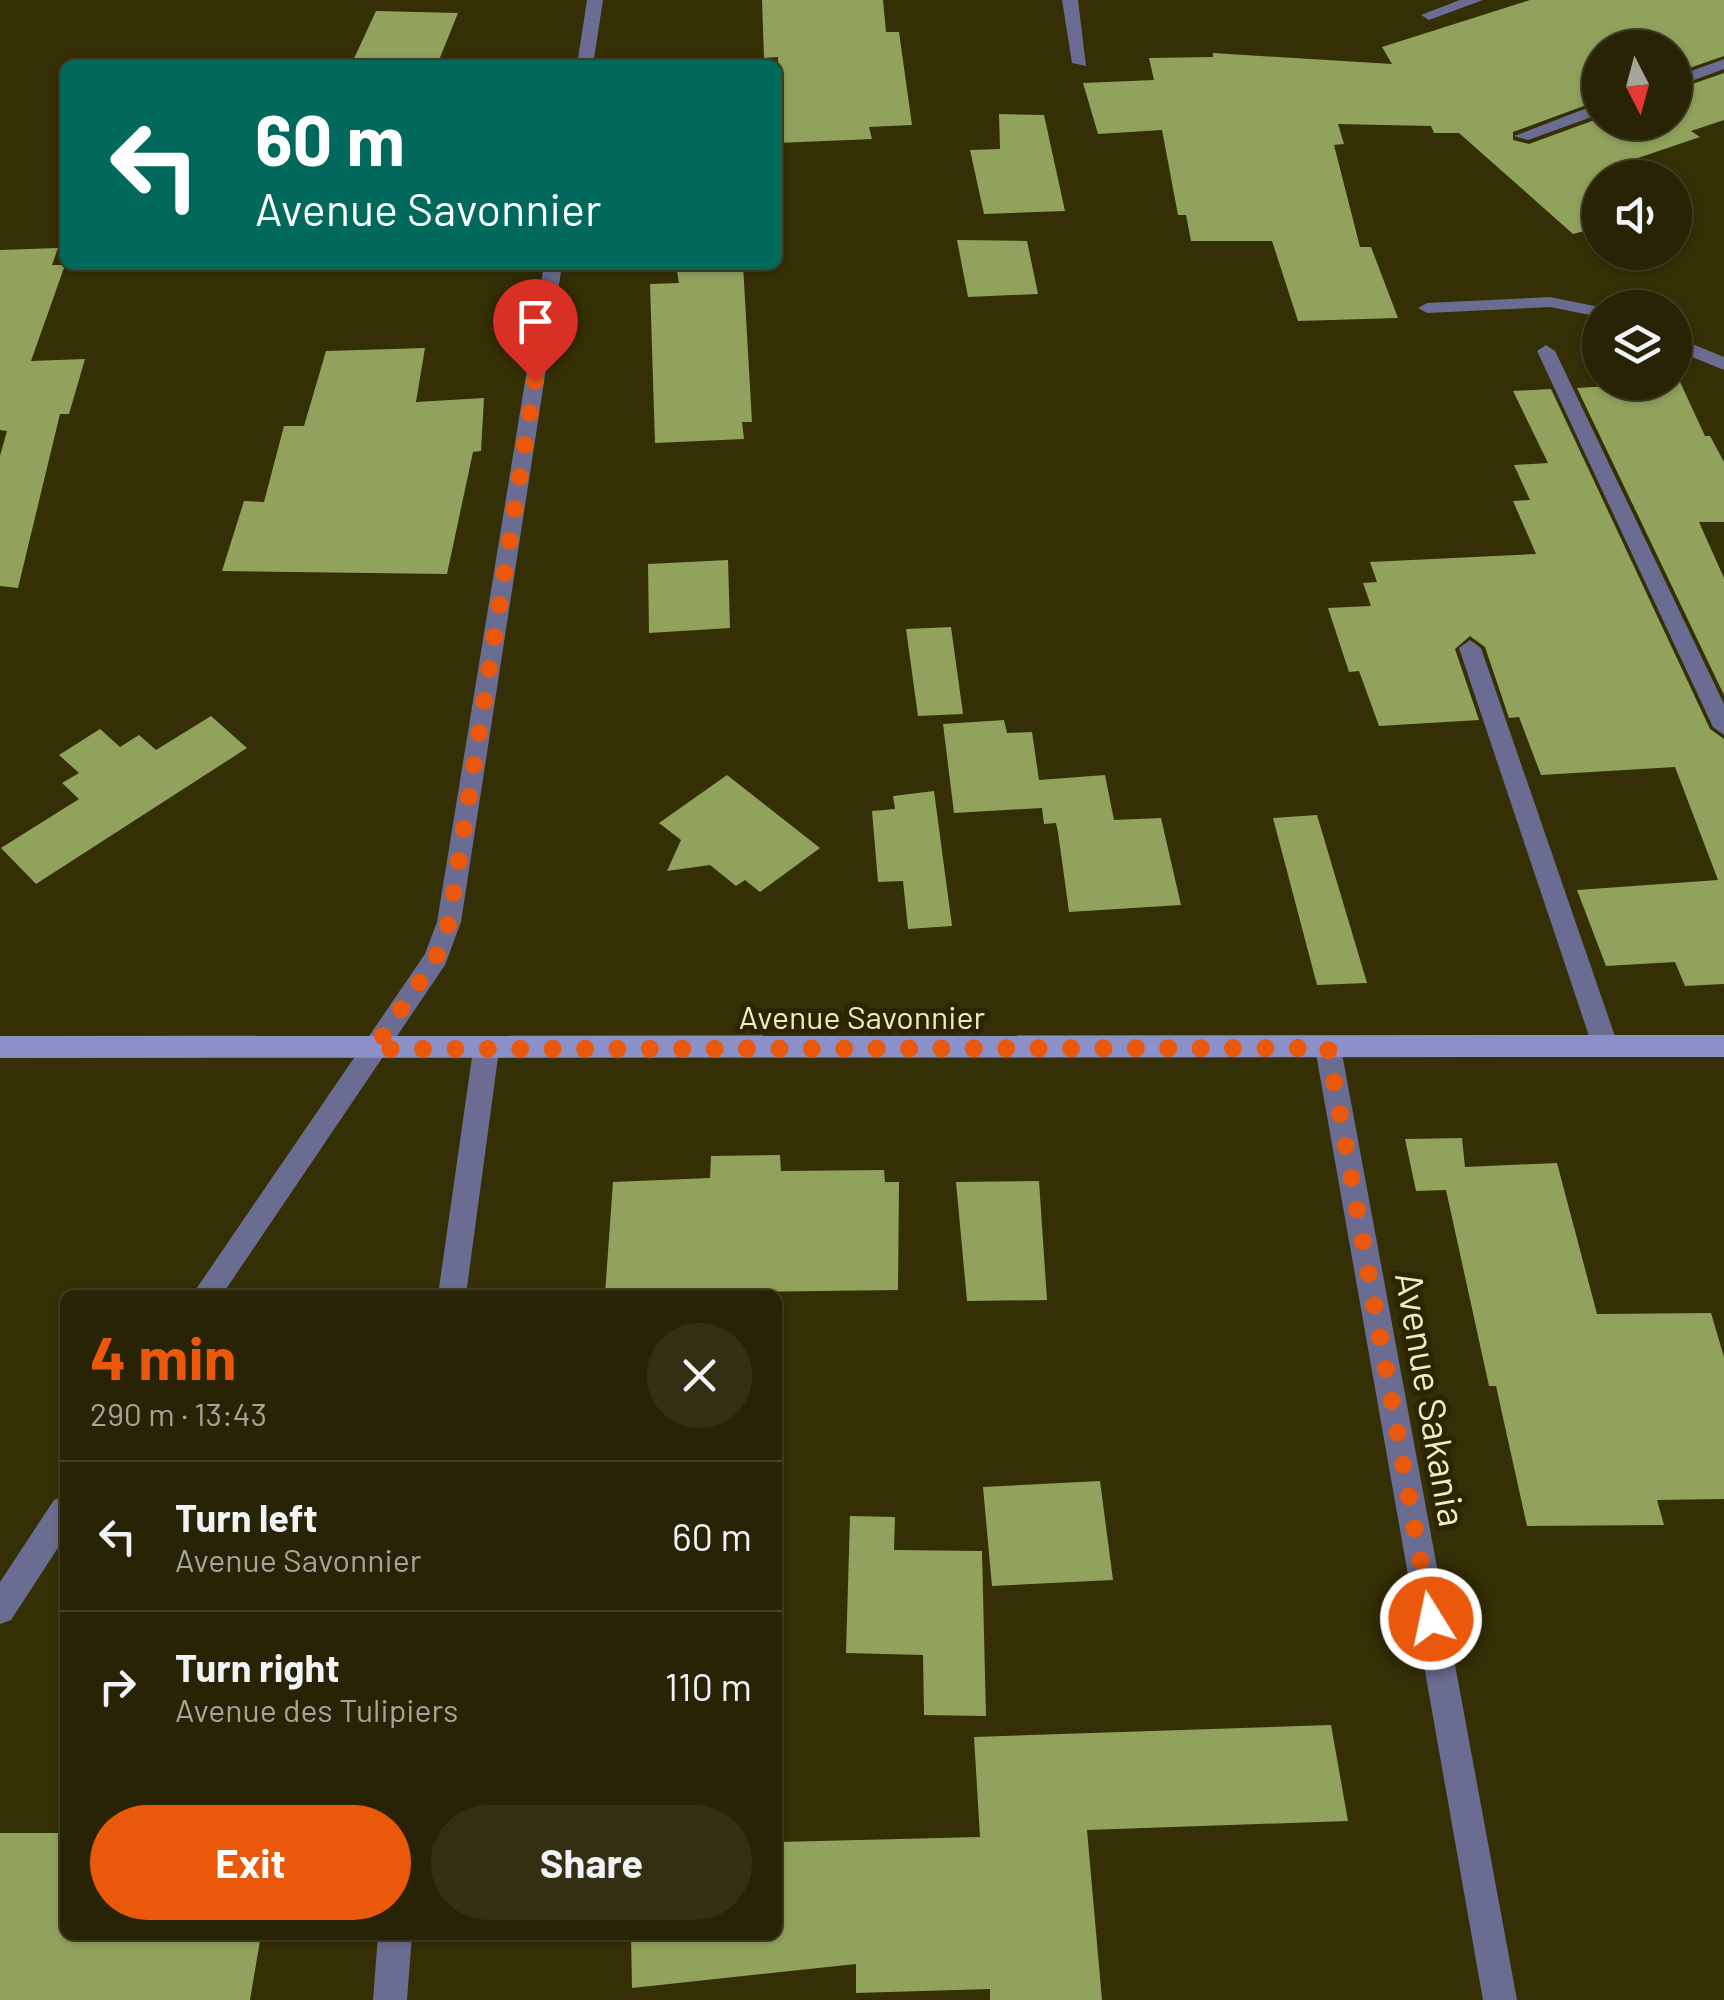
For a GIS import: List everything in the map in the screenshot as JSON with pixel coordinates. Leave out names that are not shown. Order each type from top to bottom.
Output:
[{"type":"street","points":[[586,60],[595,0]]},
{"type":"street","points":[[1070,0],[1080,63]]},
{"type":"street","points":[[1428,14],[1475,0]]},
{"type":"street","points":[[1692,76],[1724,64]]},
{"type":"street","points":[[1522,136],[1582,114]]},
{"type":"street","points":[[209,1290],[436,958],[449,922],[552,270]]},
{"type":"street","points":[[1427,308],[1550,302],[1582,308]]},
{"type":"street","points":[[1692,350],[1724,364]]},
{"type":"street","points":[[1546,351],[1724,727]]},
{"type":"street","points":[[1470,648],[1605,1046]]},
{"type":"street","name":"Avenue Savonnier","points":[[0,1048],[1724,1046]]},
{"type":"street","name":"Avenue Sakania","points":[[1328,1048],[1500,2000]]},
{"type":"street","points":[[453,1290],[486,1050]]},
{"type":"street","points":[[0,1609],[60,1518]]},
{"type":"street","points":[[390,2000],[395,1940]]},
{"type":"building","points":[[762,0],[883,0],[886,32],[899,32],[912,125],[869,127],[872,139],[782,143],[782,60],[764,58]]},
{"type":"building","points":[[1530,0],[1724,0],[1724,56],[1692,67],[1692,30],[1582,30],[1582,107],[1513,132],[1513,140],[1529,144],[1582,125],[1582,140],[1691,140],[1636,160],[1582,160],[1582,232],[1573,234],[1459,133],[1434,133],[1431,126],[1338,124],[1344,144],[1334,145],[1360,247],[1371,247],[1398,318],[1298,321],[1272,241],[1191,241],[1186,215],[1178,215],[1162,130],[1098,134],[1083,83],[1154,80],[1149,58],[1213,57],[1213,53],[1392,64],[1382,47]]},
{"type":"building","points":[[376,11],[458,13],[439,60],[353,60]]},
{"type":"building","points":[[1724,73],[1724,120],[1692,131],[1692,84]]},
{"type":"building","points":[[999,114],[1044,115],[1065,211],[984,214],[970,150],[1000,149]]},
{"type":"building","points":[[957,240],[1027,241],[1038,294],[968,297]]},
{"type":"building","points":[[58,248],[52,265],[60,265],[63,270],[31,361],[85,359],[69,414],[60,414],[18,588],[0,586],[0,456],[7,431],[0,430],[0,250]]},
{"type":"building","points":[[677,270],[743,270],[752,422],[742,422],[744,439],[655,443],[650,284],[679,283]]},
{"type":"building","points":[[425,348],[416,402],[484,398],[481,451],[473,452],[447,574],[222,571],[244,501],[264,502],[284,426],[304,426],[326,351]]},
{"type":"building","points":[[1551,389],[1710,729],[1724,739],[1724,984],[1685,986],[1675,962],[1606,966],[1577,890],[1718,880],[1675,767],[1541,775],[1519,717],[1509,718],[1485,647],[1470,636],[1455,649],[1479,720],[1379,726],[1359,671],[1349,672],[1328,608],[1371,606],[1363,583],[1377,582],[1370,562],[1536,554],[1513,501],[1530,500],[1514,465],[1548,463],[1513,391]]},
{"type":"building","points":[[1583,400],[1688,400],[1705,436],[1710,436],[1724,462],[1724,522],[1699,522],[1724,578],[1724,695]]},
{"type":"building","points":[[728,560],[730,628],[649,633],[648,564]]},
{"type":"building","points":[[951,627],[963,714],[918,716],[906,629]]},
{"type":"building","points":[[211,716],[247,748],[36,884],[1,848],[79,799],[62,783],[79,773],[59,755],[100,729],[120,747],[139,735],[156,750]]},
{"type":"building","points":[[1004,720],[1007,733],[1032,732],[1039,780],[1105,775],[1114,820],[1161,818],[1181,905],[1069,912],[1056,823],[1044,824],[1042,808],[954,813],[943,724]]},
{"type":"building","points":[[727,775],[820,848],[760,892],[745,880],[736,886],[710,865],[667,871],[681,840],[659,823]]},
{"type":"building","points":[[934,791],[952,926],[908,929],[903,881],[878,882],[872,811],[895,809],[893,796]]},
{"type":"building","points":[[1317,815],[1367,983],[1317,985],[1273,818]]},
{"type":"building","points":[[1462,1138],[1465,1167],[1557,1163],[1597,1314],[1711,1313],[1724,1357],[1724,1499],[1657,1500],[1664,1525],[1527,1526],[1496,1386],[1489,1386],[1446,1190],[1416,1191],[1405,1139]]},
{"type":"building","points":[[780,1155],[781,1171],[884,1170],[885,1182],[899,1182],[898,1290],[605,1290],[613,1182],[710,1178],[711,1156]]},
{"type":"building","points":[[1039,1181],[1047,1300],[967,1301],[956,1182]]},
{"type":"building","points":[[1100,1481],[1113,1580],[992,1586],[983,1487]]},
{"type":"building","points":[[850,1516],[895,1517],[894,1550],[982,1551],[986,1716],[924,1715],[923,1655],[846,1653]]},
{"type":"building","points":[[1331,1725],[1348,1821],[1087,1830],[1102,2000],[990,2000],[990,1989],[856,1993],[856,1964],[632,1988],[631,1940],[782,1940],[782,1842],[980,1837],[974,1737]]},
{"type":"building","points":[[0,1833],[60,1833],[60,1940],[260,1940],[250,2000],[0,2000]]},
{"type":"route","points":[[535,381],[449,922],[436,958],[374,1049],[1328,1048],[1431,1619]]}]
